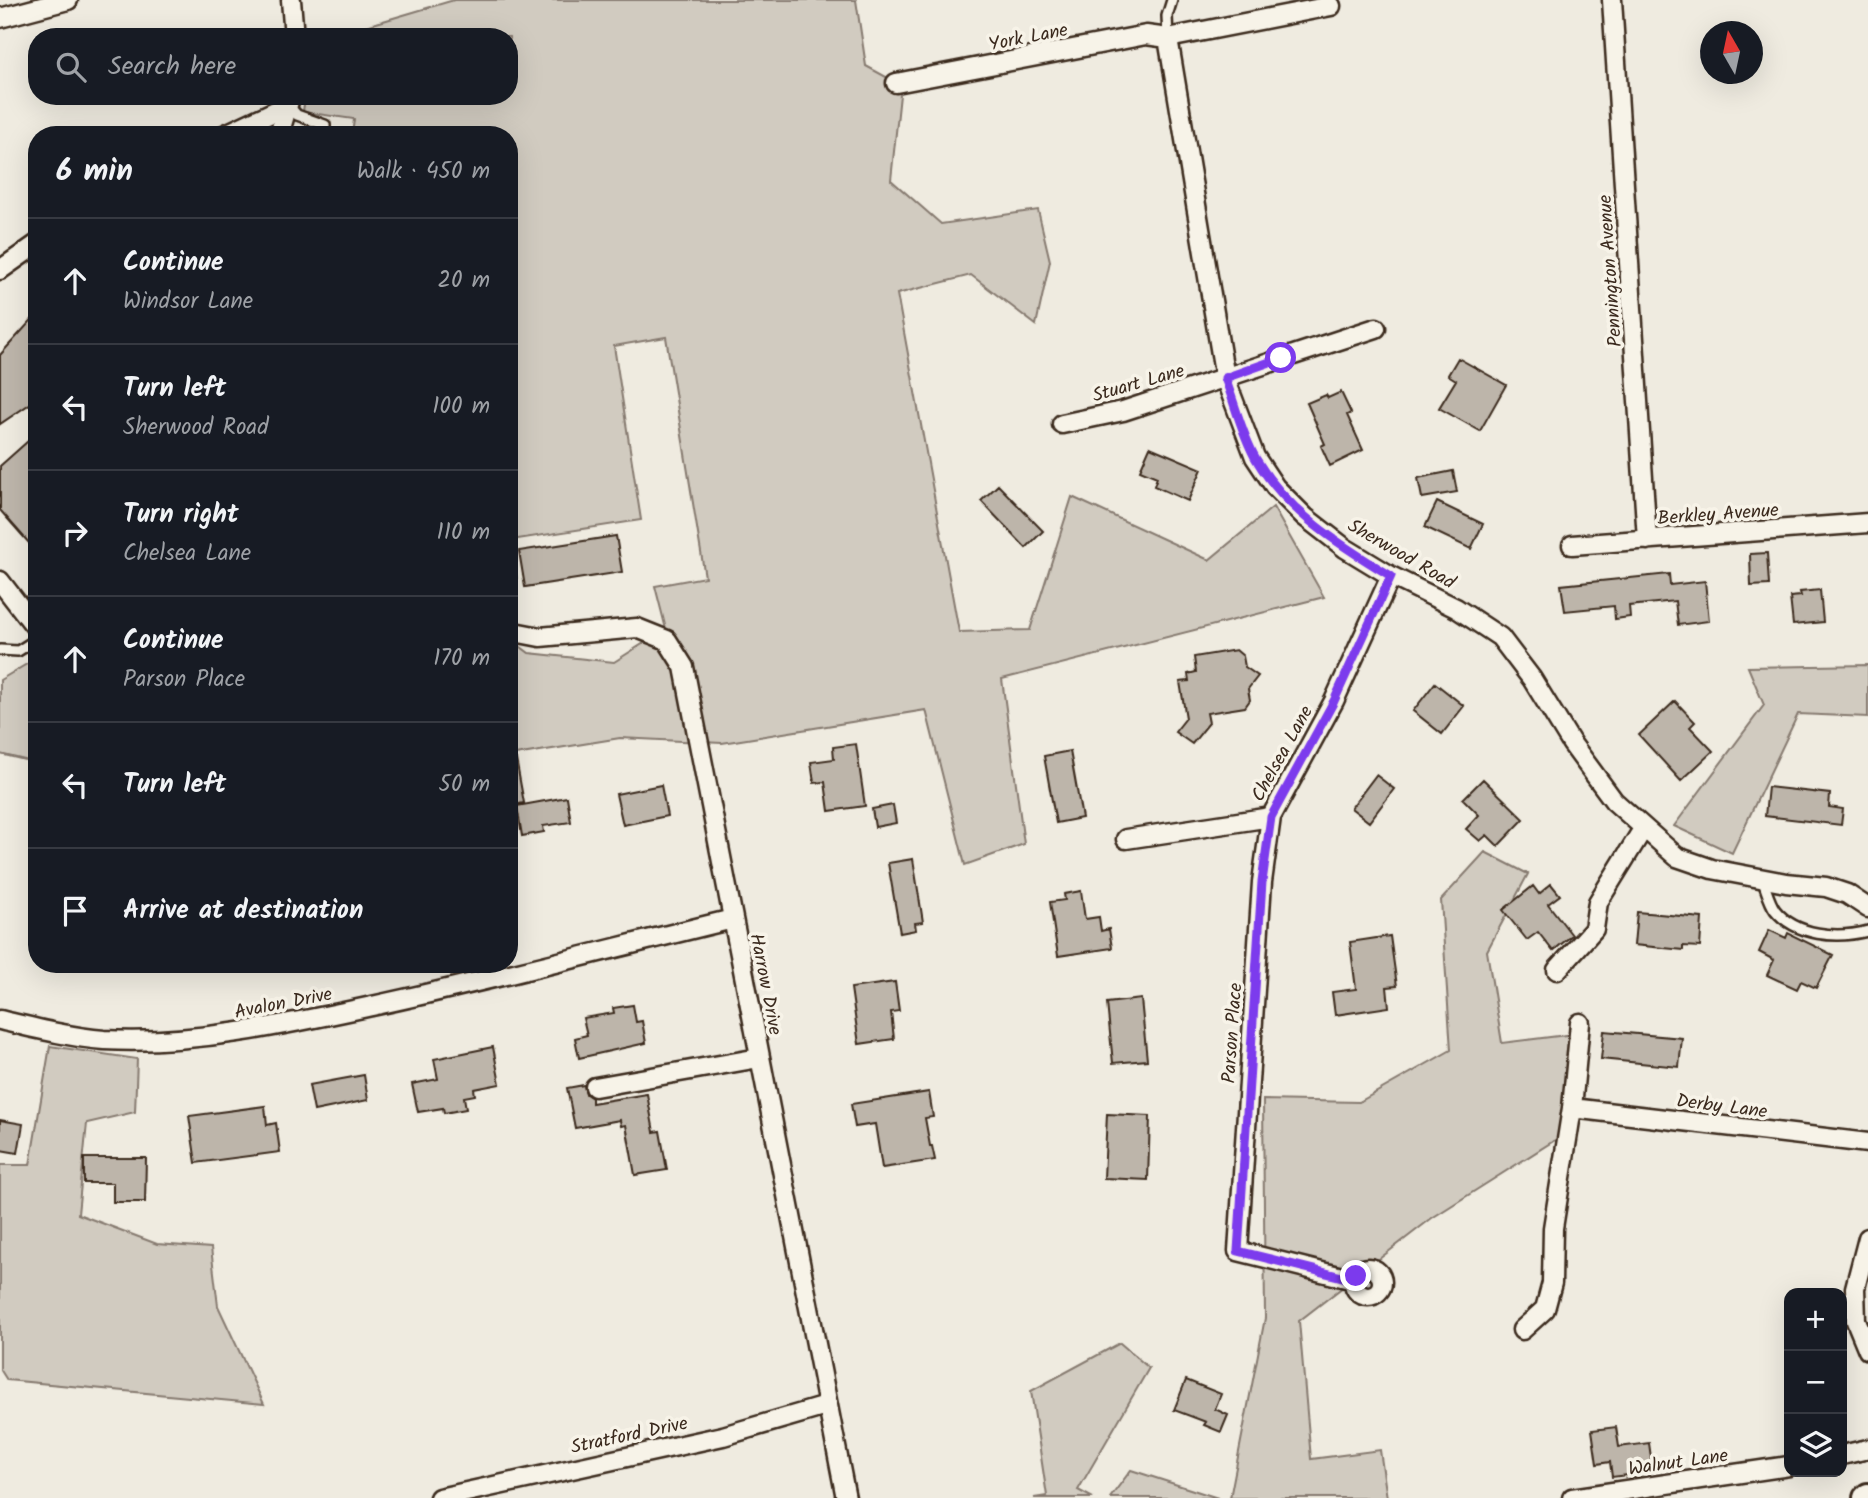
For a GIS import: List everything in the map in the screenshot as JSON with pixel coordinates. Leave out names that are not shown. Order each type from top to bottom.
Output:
[{"type":"street","points":[[0,18],[68,0]]},
{"type":"street","points":[[290,0],[293,28]]},
{"type":"street","name":"Pennington Avenue","points":[[1612,0],[1647,540]]},
{"type":"street","name":"York Lane","points":[[896,83],[1146,35],[1168,38],[1331,6]]},
{"type":"street","name":"Sherwood Road","points":[[1168,38],[1225,378],[1255,457],[1275,486],[1305,517],[1345,548],[1391,576],[1456,608],[1500,637],[1532,679],[1572,744],[1614,801],[1677,857],[1712,869],[1826,887],[1847,894],[1868,908]]},
{"type":"street","points":[[241,126],[281,105]]},
{"type":"street","points":[[282,126],[288,105]]},
{"type":"street","points":[[0,270],[28,250]]},
{"type":"street","name":"Stuart Lane","points":[[1062,424],[1123,411],[1376,328]]},
{"type":"street","name":"Berkley Avenue","points":[[1572,545],[1868,523]]},
{"type":"street","name":"Chelsea Lane","points":[[1126,839],[1271,817],[1334,701],[1391,576]]},
{"type":"street","points":[[0,581],[28,617]]},
{"type":"street","name":"Harrow Drive","points":[[518,633],[540,637],[637,628],[667,639],[684,667],[846,1498]]},
{"type":"street","name":"Parson Place","points":[[1271,817],[1262,882],[1238,1251],[1354,1280]]},
{"type":"street","points":[[1557,970],[1594,929],[1598,902],[1643,829]]},
{"type":"street","name":"Avalon Drive","points":[[518,972],[733,919]]},
{"type":"street","name":"Avalon Drive","points":[[0,1020],[102,1040],[160,1040],[226,1034],[420,996],[513,973]]},
{"type":"street","points":[[1522,1329],[1545,1309],[1552,1283],[1553,1228],[1572,1108],[1580,1023]]},
{"type":"street","points":[[595,1087],[760,1058]]},
{"type":"street","name":"Derby Lane","points":[[1572,1108],[1868,1143]]},
{"type":"street","points":[[1868,1238],[1855,1288],[1856,1321],[1868,1350]]},
{"type":"street","name":"Stratford Drive","points":[[439,1498],[723,1436],[827,1406]]},
{"type":"street","points":[[1847,1454],[1868,1449]]},
{"type":"street","name":"Walnut Lane","points":[[1572,1498],[1784,1467]]},
{"type":"lane","points":[[1168,38],[1167,16],[1172,0]]},
{"type":"lane","points":[[291,105],[297,115],[325,126]]},
{"type":"lane","points":[[0,650],[18,651],[28,645]]},
{"type":"lane","points":[[1762,879],[1774,908],[1791,925],[1807,931],[1850,936],[1868,931]]},
{"type":"shaded area","points":[[454,0],[856,0],[866,66],[901,85],[891,180],[941,224],[1038,210],[1050,261],[1036,325],[971,275],[897,294],[959,632],[1030,630],[1072,497],[1209,560],[1273,507],[1324,597],[1002,679],[1024,844],[965,865],[926,710],[722,743],[620,738],[518,755],[518,645],[529,653],[614,662],[666,629],[655,586],[705,577],[666,337],[614,346],[641,520],[518,539],[518,126],[353,126],[354,119],[303,112],[304,105],[518,105],[518,28],[359,28]]},
{"type":"shaded area","points":[[28,663],[28,761],[0,754],[0,680]]},
{"type":"shaded area","points":[[1868,665],[1868,717],[1798,714],[1732,853],[1674,826],[1764,705],[1748,667]]},
{"type":"shaded area","points":[[1485,852],[1528,874],[1487,951],[1502,1043],[1583,1033],[1574,1128],[1432,1218],[1299,1321],[1311,1459],[1380,1450],[1387,1498],[1230,1498],[1265,1318],[1263,1100],[1359,1102],[1451,1050],[1441,900]]},
{"type":"shaded area","points":[[50,1046],[137,1059],[135,1112],[87,1123],[78,1214],[157,1244],[211,1248],[218,1306],[264,1404],[7,1380],[0,1369],[0,1165],[30,1165]]},
{"type":"shaded area","points":[[1120,1343],[1149,1368],[1078,1490],[1093,1498],[1034,1498],[1047,1496],[1031,1391]]},
{"type":"shaded area","points":[[1131,1470],[1218,1498],[1110,1498]]},
{"type":"building","points":[[28,324],[28,405],[0,424],[0,355]]},
{"type":"building","points":[[1458,358],[1506,385],[1480,431],[1439,408],[1456,380],[1448,375]]},
{"type":"building","points":[[1341,392],[1351,413],[1347,415],[1363,450],[1330,466],[1321,446],[1325,444],[1307,403]]},
{"type":"building","points":[[28,441],[28,542],[0,510],[0,466]]},
{"type":"building","points":[[1150,447],[1202,469],[1188,501],[1154,486],[1157,477],[1140,470]]},
{"type":"building","points":[[1453,471],[1457,492],[1422,498],[1418,478]]},
{"type":"building","points":[[998,485],[1043,531],[1026,548],[981,501]]},
{"type":"building","points":[[1437,502],[1483,524],[1471,549],[1425,527]]},
{"type":"building","points":[[616,536],[622,572],[525,587],[519,551]]},
{"type":"building","points":[[1767,553],[1769,585],[1751,586],[1750,554]]},
{"type":"building","points":[[1669,574],[1670,585],[1705,581],[1709,621],[1678,625],[1675,601],[1629,606],[1630,617],[1615,619],[1614,606],[1565,611],[1561,585]]},
{"type":"building","points":[[1820,590],[1823,622],[1793,625],[1790,597],[1801,596],[1800,592]]},
{"type":"building","points":[[1236,650],[1243,656],[1245,667],[1258,676],[1248,689],[1250,700],[1245,707],[1207,713],[1209,723],[1192,744],[1175,732],[1186,718],[1180,682],[1189,681],[1188,674],[1196,672],[1194,657]]},
{"type":"building","points":[[1435,683],[1464,706],[1442,734],[1413,711]]},
{"type":"building","points":[[1675,701],[1695,722],[1690,727],[1713,751],[1681,781],[1639,735]]},
{"type":"building","points":[[856,744],[865,806],[829,811],[825,782],[814,783],[811,762],[834,759],[833,747]]},
{"type":"building","points":[[1070,751],[1082,818],[1056,823],[1044,756]]},
{"type":"building","points":[[518,770],[524,803],[518,804]]},
{"type":"building","points":[[1376,775],[1394,789],[1369,822],[1351,808]]},
{"type":"building","points":[[1483,779],[1524,819],[1498,846],[1487,835],[1480,841],[1466,829],[1479,815],[1463,799]]},
{"type":"building","points":[[661,785],[667,816],[623,825],[616,794]]},
{"type":"building","points":[[1768,787],[1830,794],[1829,807],[1843,809],[1841,825],[1765,816]]},
{"type":"building","points":[[567,797],[571,822],[543,826],[544,832],[522,836],[518,806]]},
{"type":"building","points":[[893,805],[896,823],[875,827],[872,809]]},
{"type":"building","points":[[913,859],[923,922],[915,923],[916,930],[900,933],[888,863]]},
{"type":"building","points":[[1551,884],[1560,895],[1548,904],[1572,935],[1553,951],[1538,932],[1527,940],[1503,910],[1533,886],[1539,894]]},
{"type":"building","points":[[1081,891],[1085,919],[1099,917],[1101,931],[1109,929],[1112,948],[1058,956],[1050,902],[1065,900],[1064,894]]},
{"type":"building","points":[[1637,912],[1702,918],[1700,947],[1683,946],[1683,950],[1634,945]]},
{"type":"building","points":[[1769,930],[1786,938],[1788,933],[1833,955],[1816,988],[1801,981],[1797,989],[1767,975],[1774,960],[1759,952]]},
{"type":"building","points":[[1390,936],[1397,986],[1387,987],[1389,1007],[1335,1015],[1332,992],[1356,989],[1350,942]]},
{"type":"building","points":[[895,982],[899,1011],[891,1012],[894,1039],[859,1044],[851,988]]},
{"type":"building","points":[[1141,999],[1147,1060],[1113,1063],[1107,1003]]},
{"type":"building","points":[[633,1005],[636,1022],[642,1021],[646,1043],[579,1058],[575,1038],[587,1035],[583,1018],[614,1013],[613,1008]]},
{"type":"building","points":[[1604,1031],[1682,1038],[1679,1067],[1601,1059]]},
{"type":"building","points":[[493,1047],[500,1084],[474,1089],[475,1095],[464,1097],[466,1109],[444,1113],[443,1108],[418,1112],[412,1084],[438,1079],[434,1059]]},
{"type":"building","points":[[364,1075],[368,1100],[314,1111],[309,1085]]},
{"type":"building","points":[[584,1085],[592,1103],[647,1094],[654,1132],[660,1131],[667,1170],[635,1175],[626,1125],[621,1126],[620,1120],[575,1128],[567,1088]]},
{"type":"building","points":[[929,1092],[933,1117],[925,1118],[935,1160],[882,1168],[875,1124],[855,1127],[851,1104]]},
{"type":"building","points":[[265,1106],[267,1125],[276,1123],[280,1152],[196,1163],[189,1116]]},
{"type":"building","points":[[1107,1114],[1150,1116],[1148,1180],[1104,1178]]},
{"type":"building","points":[[0,1120],[23,1124],[18,1153],[0,1150]]},
{"type":"building","points":[[84,1158],[146,1158],[145,1202],[113,1202],[113,1183],[84,1183]]},
{"type":"building","points":[[1186,1380],[1221,1394],[1215,1409],[1228,1415],[1221,1432],[1204,1425],[1206,1422],[1174,1410]]},
{"type":"building","points":[[1616,1427],[1619,1447],[1649,1443],[1653,1472],[1612,1477],[1610,1462],[1597,1464],[1592,1430]]},
{"type":"route","points":[[1281,358],[1225,378],[1255,457],[1275,486],[1305,517],[1345,548],[1391,576],[1334,701],[1271,817],[1262,882],[1238,1251],[1354,1280],[1356,1276]]}]
